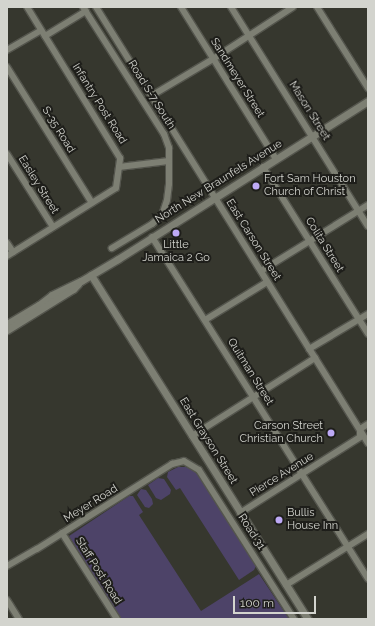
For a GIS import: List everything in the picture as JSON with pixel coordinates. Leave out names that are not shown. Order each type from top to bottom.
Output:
[{"type":"street","name":"Infantry Post Road","points":[[7,256],[116,188],[119,167],[119,155],[27,7]]},
{"type":"street","name":"East Carson Street","points":[[96,7],[368,442]]},
{"type":"street","name":"Sandmeyer Street","points":[[181,7],[276,159]]},
{"type":"street","name":"Mason Street","points":[[231,7],[368,226]]},
{"type":"street","points":[[151,96],[213,59],[293,7]]},
{"type":"street","points":[[317,7],[368,88]]},
{"type":"street","points":[[45,36],[85,9]]},
{"type":"street","name":"Road S-7 South","points":[[85,9],[164,134],[169,148],[169,184],[162,215],[152,224],[112,248]]},
{"type":"street","points":[[7,50],[41,30]]},
{"type":"street","name":"S-35 Road","points":[[7,67],[92,203]]},
{"type":"street","name":"North New Braunfels Avenue","points":[[7,324],[39,305],[52,295],[91,275],[368,101]]},
{"type":"street","name":"Easley Street","points":[[7,154],[53,227]]},
{"type":"street","points":[[119,167],[169,161]]},
{"type":"street","name":"Colita Street","points":[[263,167],[368,334]]},
{"type":"street","points":[[261,271],[368,205]]},
{"type":"street","name":"Quitman Street","points":[[152,237],[254,396],[368,579]]},
{"type":"street","points":[[7,243],[13,252]]},
{"type":"street","name":"East Grayson Street","points":[[91,275],[308,619]]},
{"type":"street","name":"North New Braunfels Avenue","points":[[7,330],[73,289],[81,281]]},
{"type":"street","points":[[205,320],[267,282]]},
{"type":"street","points":[[310,349],[368,314]]},
{"type":"street","points":[[192,436],[315,358]]},
{"type":"street","name":"Pierce Avenue","points":[[240,512],[360,437],[360,429],[368,424]]},
{"type":"street","name":"Meyer Road","points":[[7,566],[172,464],[185,461]]},
{"type":"street","name":"Road 31","points":[[185,461],[198,470],[294,619]]},
{"type":"street","name":"Staff Post Road","points":[[62,533],[117,619]]},
{"type":"street","points":[[286,585],[368,534]]},
{"type":"street","points":[[7,600],[19,619]]},
{"type":"shaded area","points":[[178,467],[186,467],[196,472],[256,566],[254,570],[239,580],[180,488],[176,490],[167,477],[168,472]]},
{"type":"shaded area","points":[[158,478],[164,479],[171,490],[170,494],[161,500],[156,498],[148,485]]},
{"type":"shaded area","points":[[141,489],[146,490],[152,499],[153,504],[149,508],[145,507],[137,495]]},
{"type":"shaded area","points":[[129,496],[133,496],[143,512],[139,515],[201,611],[259,574],[289,619],[121,619],[69,536]]},
{"type":"place","name":"Fort Sam Houston Church of Christ","points":[[256,186]]},
{"type":"place","name":"Little Jamaica 2 Go","points":[[176,233]]},
{"type":"place","name":"Carson Street Christian Church","points":[[331,433]]},
{"type":"place","name":"Bullis House Inn","points":[[279,520]]}]
